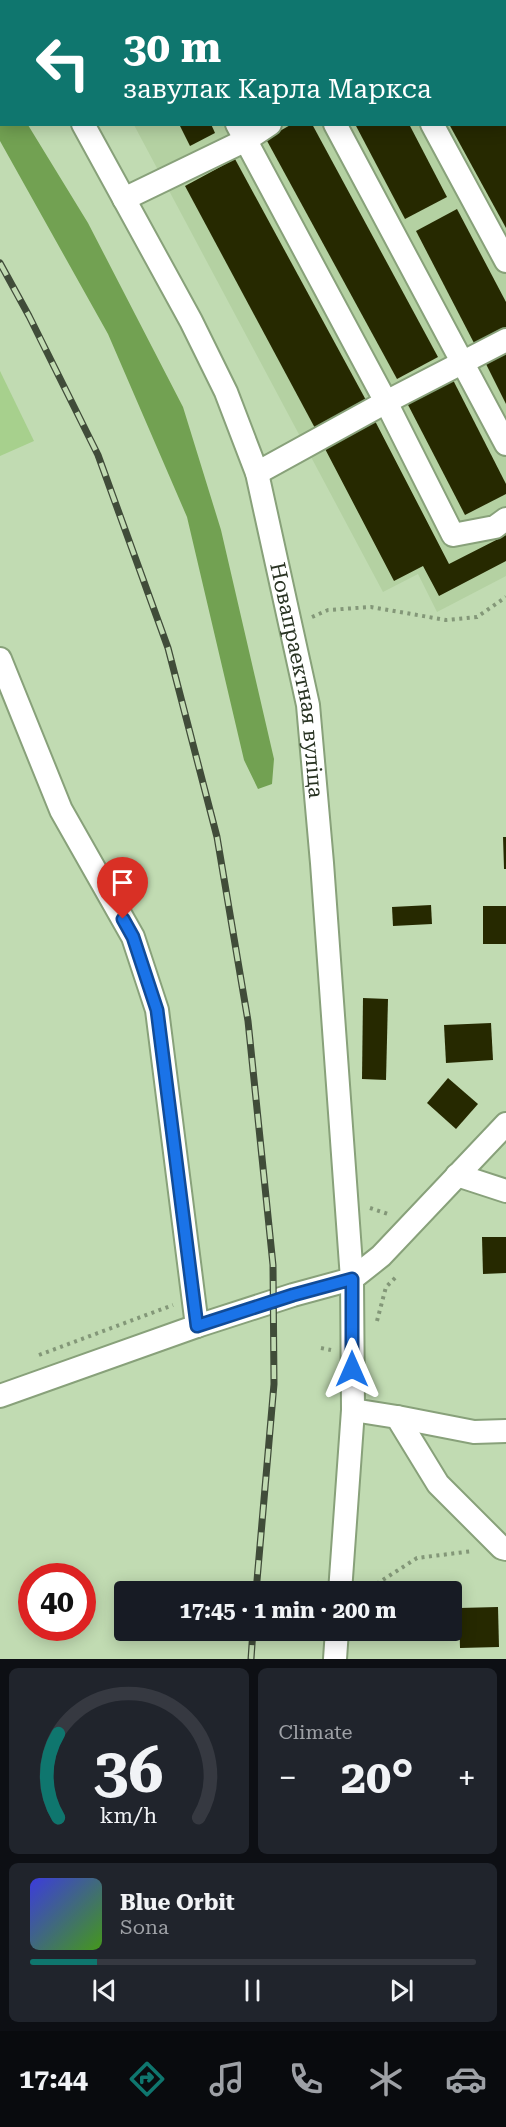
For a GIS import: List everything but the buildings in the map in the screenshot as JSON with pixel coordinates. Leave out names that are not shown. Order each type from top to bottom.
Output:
[{"type":"street","name":"Новапраектная вуліца","points":[[84,126],[191,321],[226,392],[257,474],[308,705],[322,863],[352,1279],[353,1410],[341,1581]]},
{"type":"street","points":[[124,199],[241,132],[263,126]]},
{"type":"street","points":[[336,126],[506,444]]},
{"type":"street","points":[[433,126],[506,261]]},
{"type":"street","points":[[241,132],[386,402],[453,535],[495,527],[506,519]]},
{"type":"street","points":[[257,474],[386,402],[506,340]]},
{"type":"street","points":[[0,658],[61,810],[133,937],[157,1010],[197,1326]]},
{"type":"street","points":[[0,1396],[197,1326],[293,1295],[352,1279],[381,1256],[506,1124]]},
{"type":"street","points":[[457,1174],[506,1191]]},
{"type":"street","points":[[353,1410],[474,1432],[506,1431]]},
{"type":"street","points":[[397,1417],[438,1484],[504,1548]]},
{"type":"street","points":[[335,1659],[336,1641]]},
{"type":"path","points":[[292,626],[328,610],[371,607],[446,620],[477,617],[506,597]]},
{"type":"path","points":[[32,1358],[193,1297]]},
{"type":"path","points":[[381,1581],[417,1558],[504,1548]]},
{"type":"shaded area","points":[[135,126],[506,126],[506,576],[437,612],[418,574],[383,592]]},
{"type":"shaded area","points":[[0,371],[34,441],[0,456]]},
{"type":"green space","points":[[0,126],[29,126],[88,223],[183,407],[221,530],[274,759],[272,784],[258,789],[244,760],[187,517],[108,334],[0,141]]},
{"type":"railway","points":[[0,263],[98,455],[168,648],[217,837],[248,1021],[273,1265],[274,1384],[257,1581]]},
{"type":"railway","points":[[251,1659],[252,1641]]},
{"type":"route","points":[[123,919],[133,937],[157,1010],[197,1326],[293,1295],[352,1279],[352,1369]]}]
